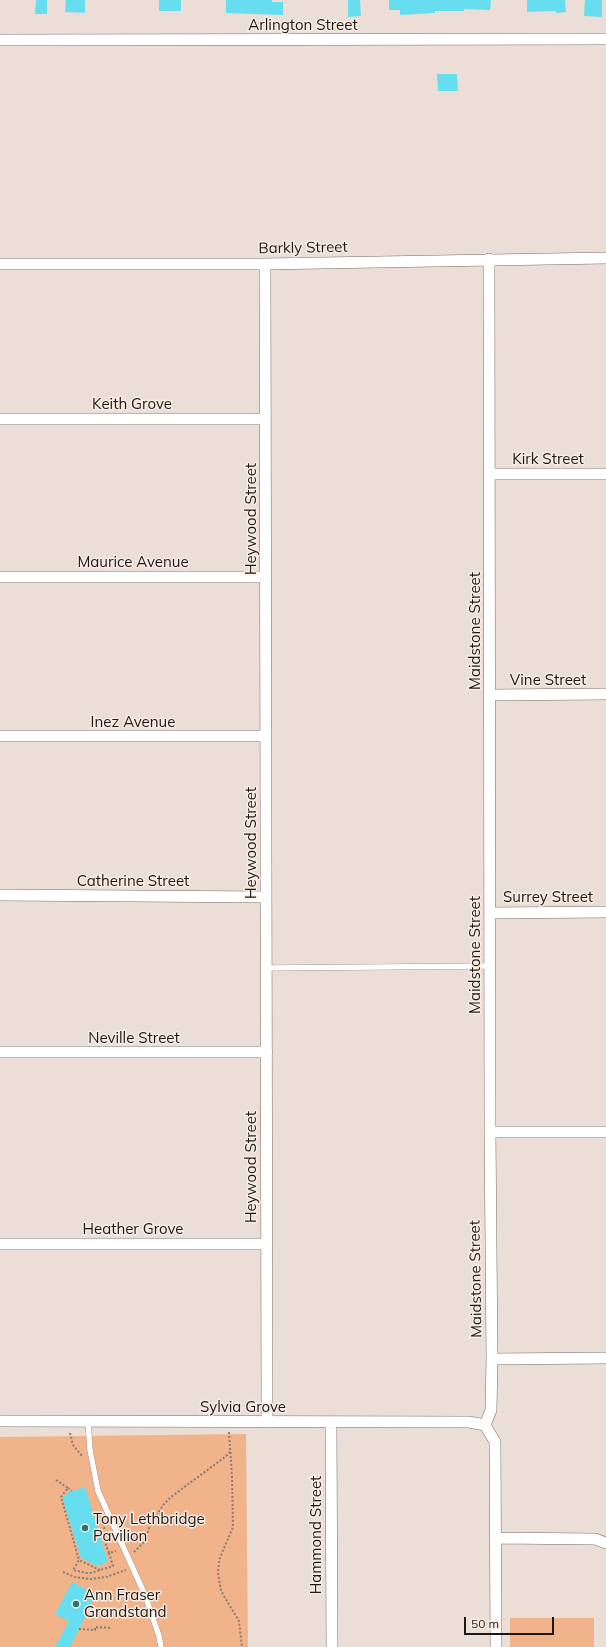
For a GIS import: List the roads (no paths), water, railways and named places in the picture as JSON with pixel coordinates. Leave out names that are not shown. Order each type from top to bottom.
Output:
[{"type":"street","name":"Arlington Street","points":[[0,40],[606,39]]},
{"type":"street","name":"Barkly Street","points":[[0,264],[266,264],[606,258]]},
{"type":"street","name":"Maidstone Street","points":[[485,1425],[491,1410],[492,1359],[490,1132],[489,259]]},
{"type":"street","name":"Heywood Street","points":[[266,264],[267,1422]]},
{"type":"street","name":"Keith Grove","points":[[0,419],[265,419]]},
{"type":"street","name":"Kirk Street","points":[[490,474],[606,474]]},
{"type":"street","name":"Maurice Avenue","points":[[0,578],[266,577]]},
{"type":"street","name":"Vine Street","points":[[490,695],[606,694]]},
{"type":"street","name":"Inez Avenue","points":[[0,736],[266,736]]},
{"type":"street","name":"Catherine Street","points":[[0,895],[266,897]]},
{"type":"street","name":"Surrey Street","points":[[490,912],[606,912]]},
{"type":"street","name":"Neville Street","points":[[0,1052],[267,1052]]},
{"type":"street","points":[[490,1132],[606,1132]]},
{"type":"street","name":"Heather Grove","points":[[0,1244],[266,1244]]},
{"type":"street","points":[[492,1359],[606,1358]]},
{"type":"street","name":"Sylvia Grove","points":[[0,1421],[228,1423],[469,1422],[485,1425]]},
{"type":"street","name":"Hammond Street","points":[[331,1423],[332,1647]]},
{"type":"street","points":[[485,1425],[495,1442],[496,1647]]},
{"type":"street","points":[[496,1538],[595,1539],[606,1543]]},
{"type":"lane","points":[[266,968],[490,966]]},
{"type":"lane","points":[[88,1421],[90,1450],[98,1491],[151,1612],[161,1647]]},
{"type":"place","name":"Tony Lethbridge Pavilion","points":[[85,1528]]},
{"type":"place","name":"Ann Fraser Grandstand","points":[[76,1604]]}]
